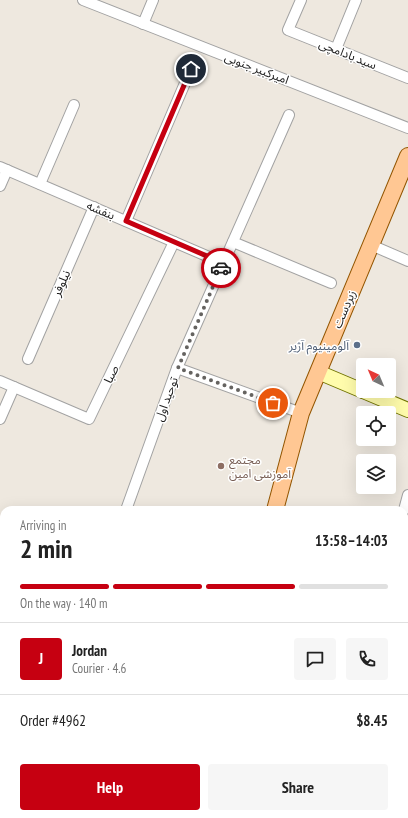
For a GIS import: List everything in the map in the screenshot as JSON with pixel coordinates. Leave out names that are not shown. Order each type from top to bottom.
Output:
[{"type":"main road","name":"زبردست","points":[[276,506],[301,413],[408,156]]},
{"type":"street","name":"امیرکبیر جنوبی","points":[[83,0],[408,128]]},
{"type":"street","points":[[143,24],[153,0]]},
{"type":"street","name":"سید بادامچی","points":[[301,0],[288,30],[408,78]]},
{"type":"street","points":[[336,49],[356,0]]},
{"type":"street","points":[[126,221],[191,69]]},
{"type":"street","points":[[40,184],[74,105]]},
{"type":"street","name":"توحید اول","points":[[127,506],[178,368],[289,115]]},
{"type":"street","points":[[0,186],[3,168]]},
{"type":"street","name":"بنفشه","points":[[3,168],[223,263]]},
{"type":"street","name":"نیلوفر","points":[[28,359],[94,208]]},
{"type":"street","name":"صبا","points":[[0,381],[89,419],[174,242]]},
{"type":"street","points":[[233,242],[331,283]]},
{"type":"street","points":[[371,245],[408,261]]},
{"type":"street","points":[[178,368],[301,413]]},
{"type":"street","points":[[318,372],[356,388]]},
{"type":"street","points":[[0,419],[14,387]]},
{"type":"street","points":[[380,398],[408,410]]},
{"type":"street","points":[[405,506],[408,495]]},
{"type":"way so far","points":[[221,268],[178,368],[273,403]]},
{"type":"place","name":"آلومینیوم آژیر","points":[[357,345]]},
{"type":"place","name":"مجتمع آموزشی امین","points":[[221,466]]},
{"type":"route","points":[[191,69],[126,221],[223,263],[221,268]]}]
